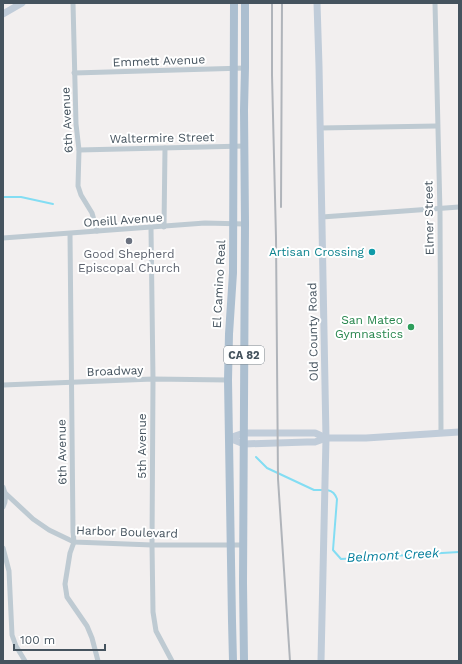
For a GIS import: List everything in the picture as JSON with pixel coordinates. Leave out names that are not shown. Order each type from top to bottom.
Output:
[{"type":"main road","points":[[3,14],[22,3]]},
{"type":"main road","name":"El Camino Real","points":[[234,3],[234,224],[228,380],[234,661]]},
{"type":"main road","name":"El Camino Real","points":[[244,661],[245,3]]},
{"type":"main road","name":"Old County Road","points":[[317,3],[317,33],[320,66],[326,438],[321,661]]},
{"type":"main road","points":[[229,438],[244,444],[315,442],[326,438],[366,438],[459,432]]},
{"type":"main road","points":[[229,438],[244,433],[315,433],[326,438]]},
{"type":"street","name":"6th Avenue","points":[[73,3],[76,124],[79,150],[78,186],[80,195],[92,213],[97,232]]},
{"type":"street","name":"Elmer Street","points":[[435,3],[440,208],[441,433]]},
{"type":"street","name":"Emmett Avenue","points":[[74,73],[245,68]]},
{"type":"street","points":[[320,128],[437,126]]},
{"type":"street","name":"Waltermire Street","points":[[79,150],[245,146]]},
{"type":"street","points":[[164,227],[166,186],[165,148]]},
{"type":"street","points":[[322,216],[459,207]]},
{"type":"street","name":"Oneill Avenue","points":[[3,238],[205,224],[245,224]]},
{"type":"street","name":"5th Avenue","points":[[151,228],[153,379],[152,612],[156,630],[172,661]]},
{"type":"street","name":"6th Avenue","points":[[70,234],[74,542],[70,553],[65,584],[67,597],[87,626],[98,661]]},
{"type":"street","name":"Broadway","points":[[3,385],[153,379],[228,380]]},
{"type":"street","points":[[3,507],[6,502],[4,490]]},
{"type":"street","name":"Harbor Boulevard","points":[[4,490],[33,519],[49,530],[74,542],[152,545],[244,545]]},
{"type":"street","points":[[3,548],[9,571],[12,635],[16,646],[25,661]]},
{"type":"waterway","name":"Belmont Creek","points":[[3,197],[21,197],[53,204]]},
{"type":"waterway","name":"Belmont Creek","points":[[256,457],[267,468],[314,490],[323,490]]},
{"type":"waterway","name":"Belmont Creek","points":[[327,490],[334,493],[337,499],[333,550],[341,559],[459,552]]},
{"type":"railway","points":[[272,3],[278,479],[290,661]]},
{"type":"railway","points":[[281,207],[282,3]]},
{"type":"place","name":"Good Shepherd Episcopal Church","points":[[129,241]]},
{"type":"place","name":"Artisan Crossing","points":[[372,252]]},
{"type":"place","name":"San Mateo Gymnastics","points":[[411,327]]}]
